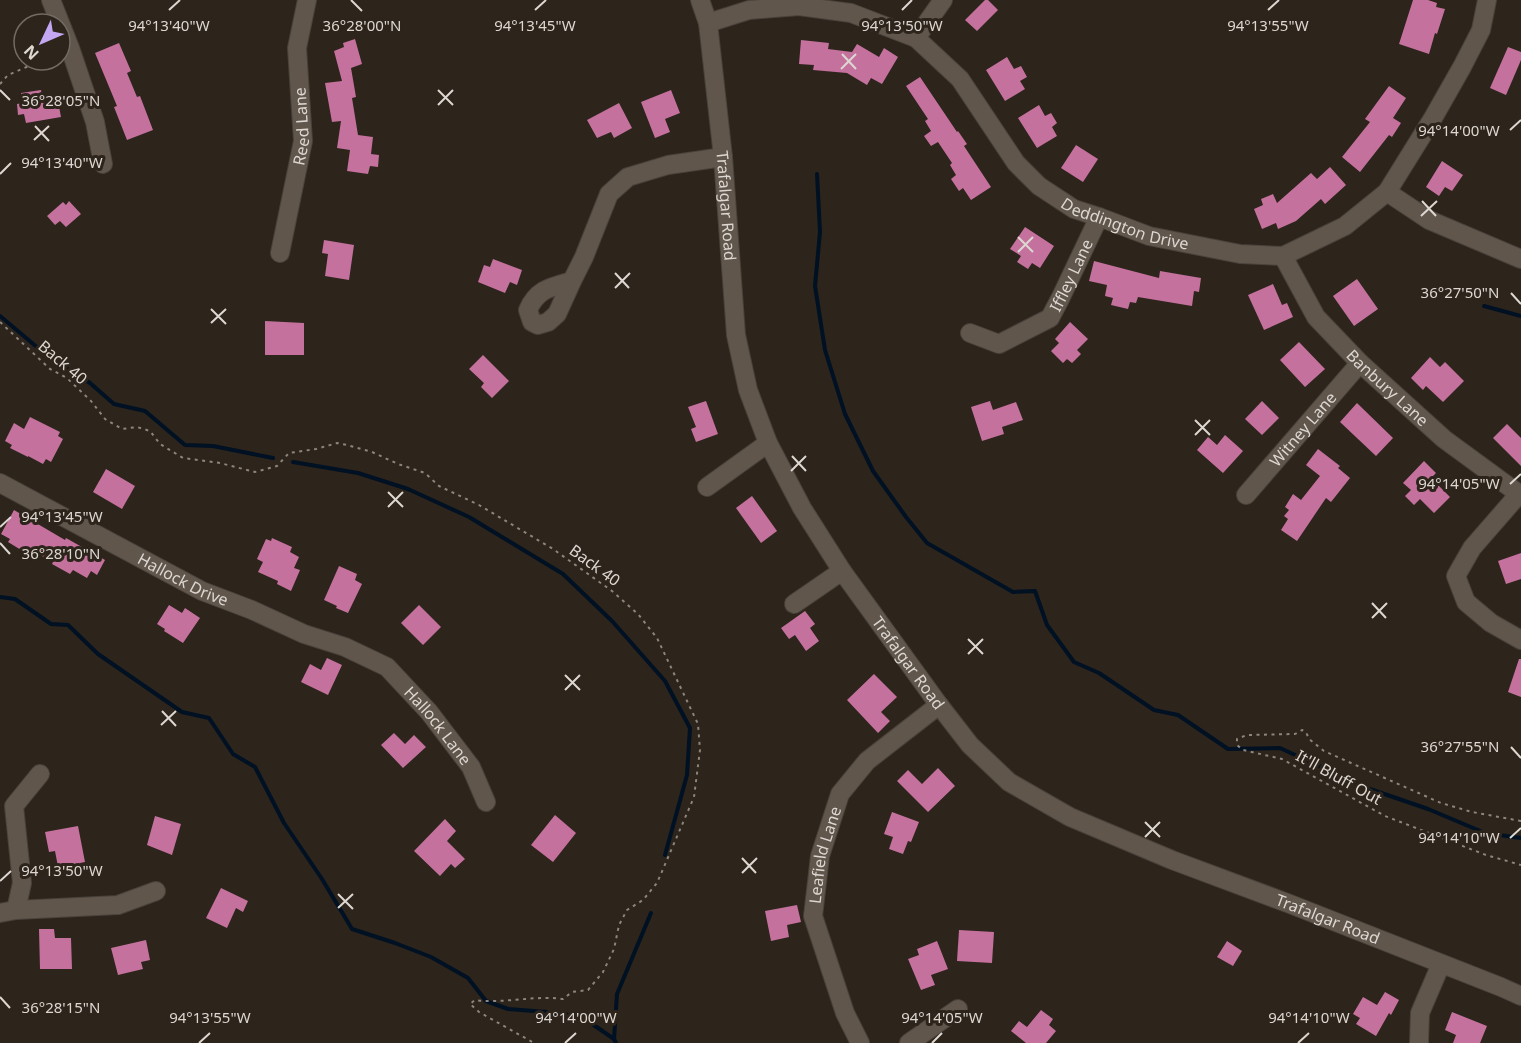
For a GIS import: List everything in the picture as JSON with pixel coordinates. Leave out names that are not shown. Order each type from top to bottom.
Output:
[{"type":"street","points":[[51,0],[95,122],[103,164]]},
{"type":"street","name":"Reed Lane","points":[[280,253],[303,141],[297,48],[307,0]]},
{"type":"street","name":"Trafalgar Road","points":[[700,0],[708,23],[723,157],[736,335],[748,390],[768,443],[802,508],[842,571],[970,745],[1009,782],[1070,817],[1172,860],[1290,904],[1521,996]]},
{"type":"street","points":[[916,38],[943,0]]},
{"type":"street","name":"Deddington Drive","points":[[708,23],[750,10],[799,6],[851,13],[916,38],[960,79],[1016,163],[1039,186],[1074,209],[1149,236],[1240,254],[1283,256],[1345,226],[1387,192],[1462,67],[1481,30],[1487,0]]},
{"type":"street","points":[[572,281],[609,194],[628,177],[668,165],[723,157]]},
{"type":"street","points":[[1387,192],[1429,220],[1521,259]]},
{"type":"street","name":"Iffley Lane","points":[[970,333],[999,344],[1050,318],[1099,217]]},
{"type":"street","name":"Banbury Lane","points":[[1283,256],[1316,317],[1360,363],[1444,439],[1520,495]]},
{"type":"street","name":"Witney Lane","points":[[1246,495],[1360,363]]},
{"type":"street","points":[[707,487],[768,443]]},
{"type":"street","name":"Hallock Drive","points":[[0,483],[202,591],[252,610],[304,634],[345,646],[374,661]]},
{"type":"street","points":[[1520,495],[1472,549],[1456,576],[1466,602],[1491,623],[1521,640]]},
{"type":"street","points":[[794,603],[842,571]]},
{"type":"street","name":"Hallock Lane","points":[[374,661],[387,667],[429,712],[471,767],[486,802]]},
{"type":"street","name":"Leafield Lane","points":[[860,1043],[845,1013],[813,916],[820,856],[840,794],[867,761],[939,705]]},
{"type":"street","points":[[40,774],[14,806],[22,883],[8,912],[118,905],[156,891]]},
{"type":"street","points":[[1419,1043],[1420,1013],[1441,964]]},
{"type":"street","points":[[909,1043],[958,1009]]},
{"type":"path","points":[[0,84],[8,75],[15,72]]},
{"type":"path","name":"Back 40","points":[[0,322],[50,369],[67,378],[91,401],[105,419],[122,429],[137,427],[150,430],[160,444],[183,458],[220,463],[255,472],[276,466],[290,453],[337,443],[372,452],[398,464],[425,472],[439,486],[479,505],[553,549],[604,585],[638,614],[657,638],[698,724],[700,750],[694,797],[657,883],[643,900],[627,910],[619,925],[614,949],[603,972],[588,990],[572,992],[563,999],[547,997],[475,1000],[470,1004],[479,1012],[534,1043]]},
{"type":"path","name":"It'll Bluff Out","points":[[1521,821],[1472,812],[1441,803],[1324,751],[1302,730],[1295,734],[1247,735],[1237,739],[1237,745],[1243,750],[1282,759],[1384,816],[1486,855],[1521,865]]},
{"type":"building","points":[[985,0],[988,0],[998,10],[977,31],[965,20]]},
{"type":"building","points":[[1413,0],[1428,0],[1437,3],[1436,7],[1445,9],[1429,54],[1399,44]]},
{"type":"building","points":[[355,39],[362,64],[351,68],[356,97],[352,98],[358,135],[373,137],[371,154],[379,155],[378,167],[370,166],[368,174],[347,171],[350,150],[337,148],[341,121],[332,122],[325,83],[342,81],[334,51],[344,47],[343,43]]},
{"type":"building","points":[[801,40],[829,43],[828,49],[852,52],[857,44],[879,57],[884,48],[898,57],[882,84],[871,78],[867,85],[847,73],[813,70],[814,65],[799,64]]},
{"type":"building","points":[[119,43],[131,71],[127,73],[137,97],[140,96],[153,130],[127,140],[114,107],[117,106],[95,53]]},
{"type":"building","points":[[1508,47],[1521,52],[1521,60],[1506,95],[1490,88]]},
{"type":"building","points":[[1007,57],[1014,69],[1021,66],[1027,77],[1020,81],[1025,89],[1005,101],[986,70]]},
{"type":"building","points":[[920,77],[967,144],[964,146],[991,187],[971,200],[963,188],[959,191],[951,179],[956,175],[950,165],[952,163],[938,142],[931,146],[924,136],[931,131],[925,121],[928,119],[906,86]]},
{"type":"building","points":[[1389,86],[1406,98],[1393,118],[1401,123],[1392,137],[1389,135],[1360,172],[1342,157],[1370,122],[1365,119]]},
{"type":"building","points":[[41,90],[43,103],[58,101],[61,117],[26,123],[24,114],[18,115],[17,104],[23,103],[21,93]]},
{"type":"building","points":[[671,90],[680,113],[665,119],[670,132],[655,138],[641,102]]},
{"type":"building","points":[[619,103],[632,128],[614,138],[611,132],[597,138],[587,120]]},
{"type":"building","points":[[1039,105],[1045,116],[1051,113],[1057,123],[1052,127],[1057,136],[1037,148],[1018,118]]},
{"type":"building","points":[[1076,145],[1098,159],[1083,182],[1061,168]]},
{"type":"building","points":[[1442,161],[1463,175],[1452,191],[1445,187],[1439,196],[1426,187]]},
{"type":"building","points":[[1330,167],[1346,185],[1325,204],[1321,199],[1296,221],[1278,229],[1276,223],[1262,229],[1254,209],[1263,205],[1261,199],[1273,194],[1277,203],[1311,173],[1317,179]]},
{"type":"building","points":[[69,201],[81,214],[66,227],[60,221],[55,225],[47,216],[63,202],[66,205]]},
{"type":"building","points":[[1025,227],[1054,246],[1040,268],[1032,263],[1028,269],[1017,262],[1021,256],[1010,249]]},
{"type":"building","points":[[324,240],[354,245],[349,280],[325,276],[328,254],[322,253]]},
{"type":"building","points":[[493,259],[522,270],[517,285],[510,282],[505,293],[478,282],[484,265],[490,267]]},
{"type":"building","points":[[1094,261],[1159,278],[1160,271],[1201,278],[1199,292],[1194,291],[1192,306],[1138,297],[1136,303],[1130,302],[1128,309],[1111,305],[1113,298],[1105,296],[1107,285],[1089,281]]},
{"type":"building","points":[[1357,279],[1378,309],[1354,326],[1333,296]]},
{"type":"building","points":[[1273,284],[1282,305],[1287,303],[1293,317],[1264,330],[1248,295]]},
{"type":"building","points":[[265,321],[304,323],[304,355],[265,355]]},
{"type":"building","points":[[1070,322],[1088,339],[1077,350],[1081,354],[1072,363],[1067,359],[1063,363],[1051,351],[1059,343],[1055,339]]},
{"type":"building","points":[[1299,342],[1325,369],[1305,387],[1280,360]]},
{"type":"building","points":[[483,355],[509,381],[492,398],[481,387],[484,383],[469,369]]},
{"type":"building","points":[[1430,357],[1440,367],[1445,362],[1464,381],[1443,402],[1426,386],[1423,390],[1411,378]]},
{"type":"building","points":[[706,401],[718,434],[696,442],[691,429],[696,427],[688,407]]},
{"type":"building","points":[[990,401],[993,410],[1016,402],[1023,420],[1002,427],[1004,434],[982,441],[971,407]]},
{"type":"building","points":[[1262,401],[1279,418],[1262,435],[1245,419]]},
{"type":"building","points":[[1357,403],[1393,438],[1376,456],[1340,422]]},
{"type":"building","points":[[30,417],[60,432],[58,436],[63,439],[51,462],[46,459],[43,464],[10,448],[12,445],[5,441],[14,423],[24,429]]},
{"type":"building","points":[[1507,424],[1521,438],[1521,466],[1493,438]]},
{"type":"building","points":[[1225,435],[1243,451],[1223,473],[1197,450],[1208,437],[1217,445]]},
{"type":"building","points":[[1318,449],[1340,466],[1338,468],[1350,478],[1331,502],[1326,498],[1297,541],[1281,530],[1288,519],[1284,516],[1289,510],[1285,507],[1293,494],[1301,500],[1320,476],[1306,465]]},
{"type":"building","points":[[1424,461],[1436,473],[1431,478],[1450,497],[1434,513],[1420,499],[1414,505],[1405,496],[1411,490],[1403,483]]},
{"type":"building","points":[[106,469],[135,486],[122,509],[93,492]]},
{"type":"building","points":[[752,496],[777,531],[761,543],[736,508]]},
{"type":"building","points":[[14,510],[105,560],[97,575],[91,571],[87,578],[73,570],[70,574],[29,549],[26,553],[8,542],[10,539],[1,534]]},
{"type":"building","points":[[272,538],[292,547],[290,552],[299,557],[294,568],[300,570],[291,591],[277,584],[278,581],[258,572],[263,562],[257,559],[266,539],[271,541]]},
{"type":"building","points":[[1521,553],[1521,579],[1506,584],[1498,561]]},
{"type":"building","points":[[339,566],[357,574],[355,580],[362,584],[348,613],[324,600]]},
{"type":"building","points":[[169,605],[182,613],[185,608],[200,618],[183,643],[157,624]]},
{"type":"building","points":[[419,605],[441,627],[423,645],[401,623]]},
{"type":"building","points":[[805,611],[815,624],[810,628],[819,641],[806,651],[795,635],[789,639],[781,628]]},
{"type":"building","points":[[327,658],[342,665],[328,695],[301,682],[310,664],[321,670]]},
{"type":"building","points":[[1519,659],[1521,659],[1521,697],[1508,692]]},
{"type":"building","points":[[874,674],[897,697],[881,712],[890,721],[878,733],[847,700]]},
{"type":"building","points":[[394,733],[405,744],[414,735],[426,747],[403,768],[381,745]]},
{"type":"building","points":[[938,768],[955,786],[928,812],[897,781],[908,770],[922,784]]},
{"type":"building","points":[[892,812],[919,822],[903,854],[889,849],[893,837],[884,834]]},
{"type":"building","points":[[555,815],[576,833],[553,862],[531,845]]},
{"type":"building","points":[[155,816],[181,824],[172,855],[147,845]]},
{"type":"building","points":[[445,819],[456,831],[447,841],[465,859],[455,868],[451,864],[440,876],[414,851]]},
{"type":"building","points":[[78,826],[85,862],[80,863],[81,868],[59,872],[55,851],[49,852],[45,832]]},
{"type":"building","points":[[221,888],[248,901],[243,912],[236,908],[227,928],[206,918]]},
{"type":"building","points":[[797,905],[801,922],[787,925],[789,937],[771,941],[765,911]]},
{"type":"building","points":[[39,929],[54,929],[55,938],[71,938],[72,969],[40,969]]},
{"type":"building","points":[[959,930],[994,932],[992,963],[957,961]]},
{"type":"building","points":[[146,940],[150,960],[141,962],[143,969],[118,975],[111,948]]},
{"type":"building","points":[[937,941],[948,969],[931,975],[935,985],[921,990],[908,959],[919,955],[917,949]]},
{"type":"building","points":[[1227,941],[1242,951],[1233,966],[1217,957]]},
{"type":"building","points":[[1385,992],[1399,1000],[1376,1036],[1356,1024],[1360,1018],[1353,1014],[1363,997],[1377,1005]]},
{"type":"building","points":[[1041,1010],[1053,1019],[1049,1025],[1056,1031],[1046,1043],[1026,1043],[1011,1031],[1019,1021],[1027,1027]]},
{"type":"building","points":[[1452,1012],[1487,1026],[1480,1043],[1453,1043],[1456,1035],[1445,1030]]},
{"type":"waterway","points":[[817,174],[820,232],[815,286],[825,350],[845,414],[873,471],[927,543],[1013,592],[1035,591],[1047,625],[1074,662],[1099,673],[1154,710],[1178,715],[1228,749],[1280,748],[1364,787],[1428,809],[1485,833],[1521,838]]},
{"type":"waterway","points":[[1484,306],[1521,316]]},
{"type":"waterway","points":[[0,316],[51,359],[90,383],[114,404],[145,411],[185,445],[213,446],[273,458]]},
{"type":"waterway","points":[[293,462],[358,473],[408,489],[469,517],[563,574],[612,621],[665,681],[690,728],[687,775],[665,855]]},
{"type":"waterway","points":[[0,597],[15,599],[51,624],[68,625],[98,654],[182,712],[209,718],[233,754],[255,767],[284,823],[352,929],[431,957],[468,978],[486,1001],[508,1009],[560,1013],[585,1019],[614,1039]]},
{"type":"waterway","points":[[616,1043],[614,1039],[617,994],[651,913]]}]
